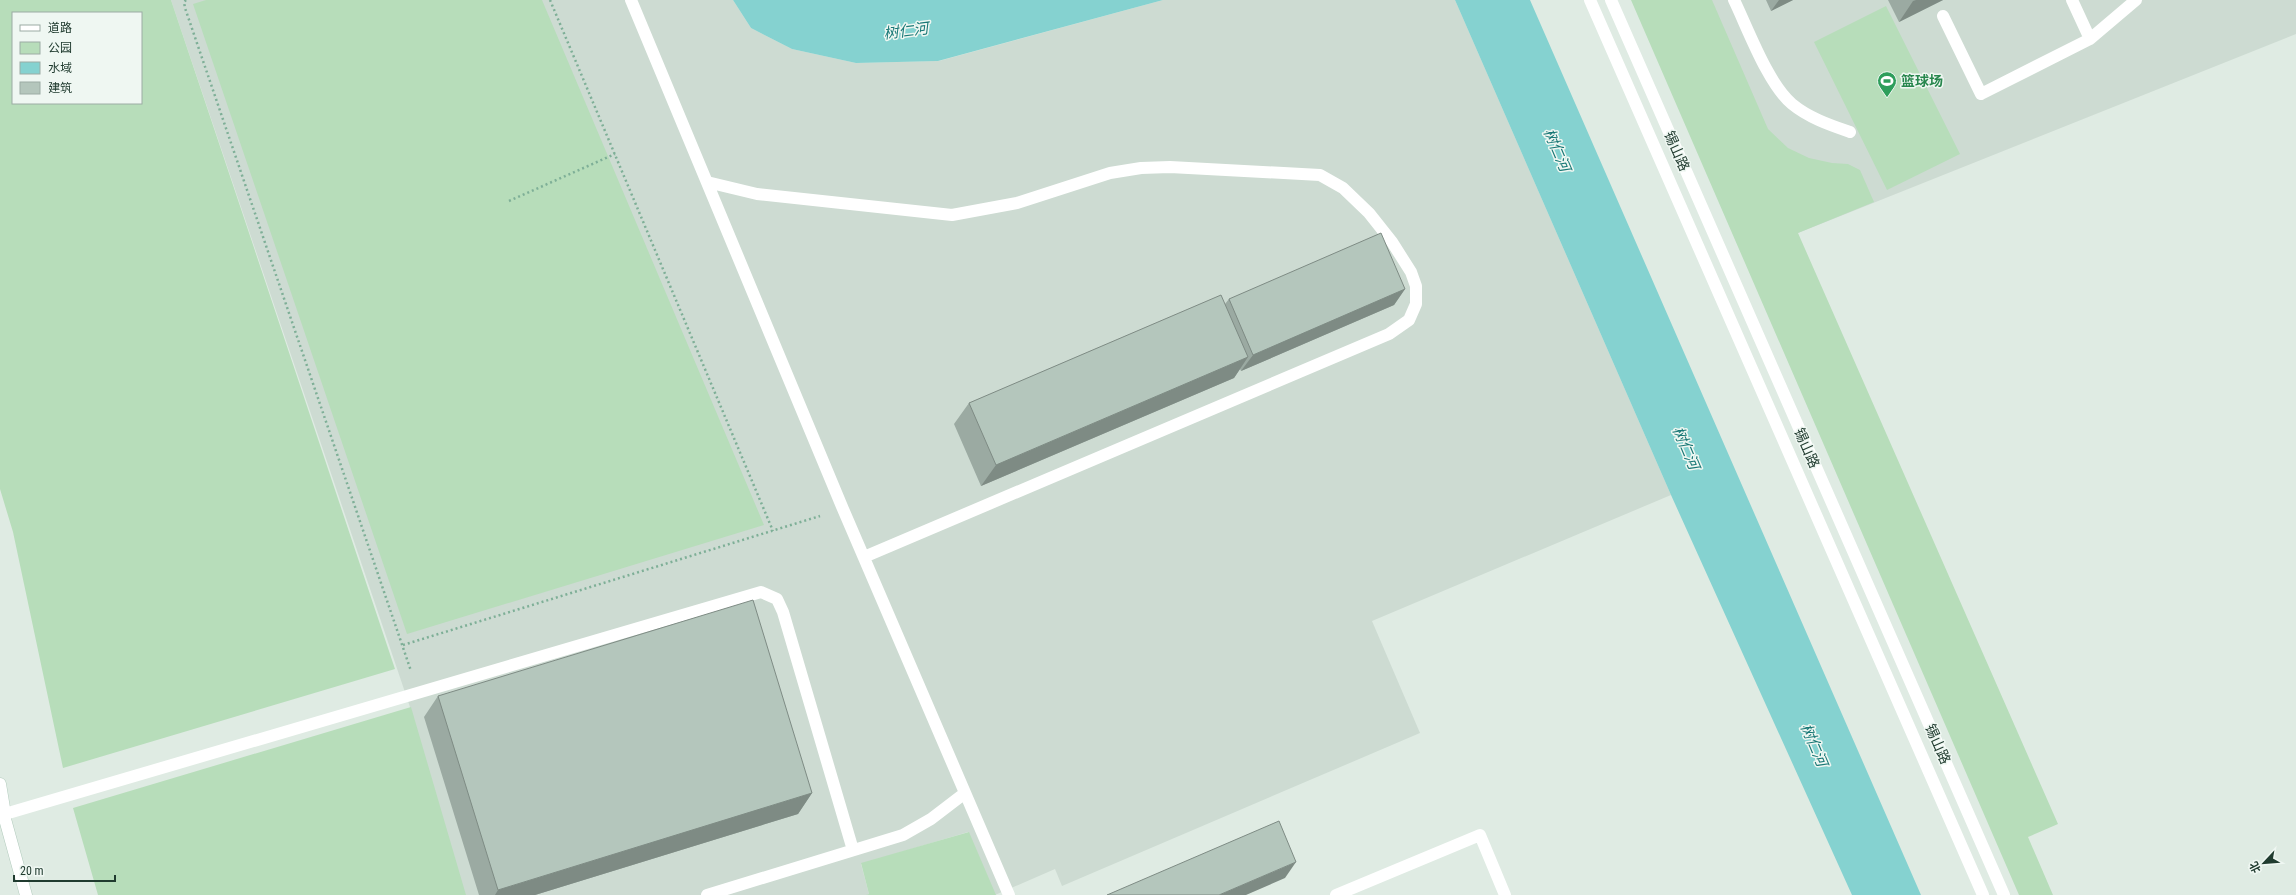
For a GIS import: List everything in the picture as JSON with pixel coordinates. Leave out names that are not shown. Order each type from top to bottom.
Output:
[{"type":"street","points":[[631,0],[843,509],[1009,895]]},
{"type":"street","name":"锡山路","points":[[1590,0],[1983,895]]},
{"type":"street","name":"锡山路","points":[[1611,0],[2004,895]]},
{"type":"street","points":[[1734,0],[1774,83],[1791,103],[1812,117],[1850,132]]},
{"type":"street","points":[[2072,0],[2090,39]]},
{"type":"street","points":[[1943,16],[1981,94],[2090,39],[2136,0]]},
{"type":"street","points":[[707,182],[757,194],[952,215],[1017,203],[1110,173],[1141,168],[1170,166],[1320,174],[1343,188],[1369,213],[1392,242],[1411,272],[1416,286],[1416,304],[1408,320],[1389,334],[864,557]]},
{"type":"street","points":[[5,814],[761,592],[777,599],[783,612],[853,850]]},
{"type":"street","points":[[0,784],[8,831]]},
{"type":"street","points":[[707,895],[903,835],[931,820],[965,793]]},
{"type":"street","points":[[0,801],[26,895]]},
{"type":"street","points":[[1336,895],[1480,835],[1505,895]]},
{"type":"path","points":[[186,0],[184,2],[185,8],[418,692]]},
{"type":"path","points":[[550,0],[773,531]]},
{"type":"path","points":[[509,200],[615,154]]},
{"type":"path","points":[[403,645],[843,509]]},
{"type":"shaded area","points":[[171,0],[733,0],[751,28],[792,49],[856,63],[939,61],[1163,0],[1455,0],[1671,495],[1372,621],[1420,733],[1062,886],[1055,869],[995,895],[968,832],[861,864],[869,894],[867,895],[465,895],[410,707]]},
{"type":"shaded area","points":[[1697,0],[2296,0],[2296,34],[1798,233]]},
{"type":"green space","points":[[0,0],[171,0],[395,669],[63,768],[13,532],[0,489]]},
{"type":"green space","points":[[206,0],[542,0],[764,525],[407,634],[193,4]]},
{"type":"green space","points":[[1631,0],[1712,0],[1768,129],[1788,148],[1809,158],[1832,163],[1848,164],[1860,170],[1874,202],[1798,233],[2058,824],[2028,837],[2053,895],[2019,895]]},
{"type":"green space","name":"篮球场","points":[[1886,6],[1960,154],[1887,190],[1814,42]]},
{"type":"green space","points":[[411,707],[466,895],[98,895],[73,808]]},
{"type":"green space","points":[[969,832],[996,895],[866,895],[869,894],[861,863]]},
{"type":"water","name":"树仁河","points":[[733,0],[1163,0],[938,61],[856,63],[792,49],[751,28]]},
{"type":"water","name":"树仁河","points":[[1455,0],[1530,0],[1921,895],[1852,895],[1671,495]]},
{"type":"building","points":[[1381,233],[1405,289],[1253,355],[1229,299]]},
{"type":"building","points":[[1221,295],[1248,357],[996,465],[969,403]]},
{"type":"building","points":[[753,600],[812,793],[498,890],[438,696]]},
{"type":"building","points":[[1279,821],[1296,862],[1219,895],[1107,895]]},
{"type":"place","name":"篮球场","points":[[1887,98]]}]
